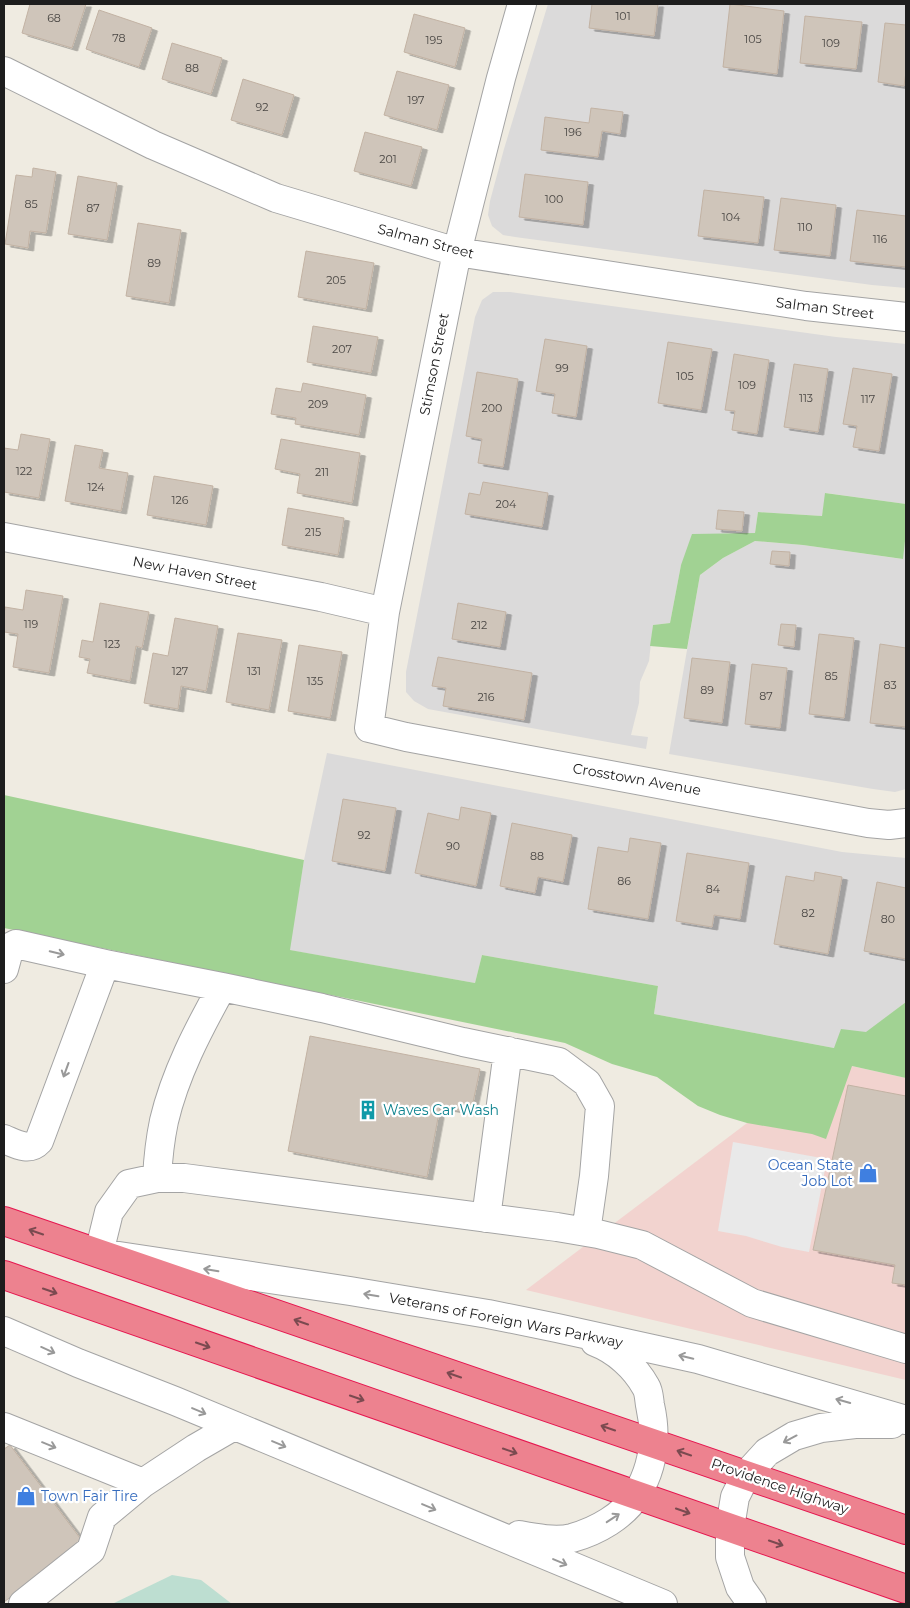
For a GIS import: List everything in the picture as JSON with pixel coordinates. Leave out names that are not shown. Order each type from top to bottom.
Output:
[{"type":"highway","name":"Veterans of Foreign Wars Parkway","points":[[4,1221],[654,1443]]},
{"type":"highway","points":[[4,1275],[906,1589]]},
{"type":"highway","name":"Providence Highway","points":[[654,1443],[906,1530]]},
{"type":"street","name":"Stimson Street","points":[[369,728],[385,612],[457,252],[522,4]]},
{"type":"street","name":"Salman Street","points":[[4,71],[154,145],[276,198],[457,252],[806,306],[906,317]]},
{"type":"street","name":"New Haven Street","points":[[4,537],[321,597],[385,612]]},
{"type":"street","name":"Crosstown Avenue","points":[[369,728],[406,737],[868,823],[889,825],[906,823]]},
{"type":"street","points":[[4,969],[10,947],[16,944],[322,1008],[559,1062],[587,1083],[600,1106],[594,1176],[586,1232]]},
{"type":"street","points":[[4,1139],[26,1148],[35,1146],[39,1140],[105,964]]},
{"type":"street","points":[[157,1178],[164,1121],[175,1086],[193,1040],[222,988]]},
{"type":"street","points":[[486,1218],[508,1051]]},
{"type":"street","points":[[99,1254],[109,1212],[129,1184],[157,1178],[184,1178],[586,1232],[642,1245],[752,1303],[906,1348]]},
{"type":"street","name":"Veterans of Foreign Wars Parkway","points":[[99,1254],[350,1291],[488,1314],[557,1328],[698,1359],[906,1420]]},
{"type":"street","points":[[483,1529],[541,1539],[570,1539],[595,1530],[620,1514],[637,1495],[650,1469],[654,1443],[652,1414],[647,1389],[634,1369],[618,1355],[599,1344],[557,1328]]},
{"type":"street","points":[[4,1330],[78,1363],[175,1401],[662,1604]]},
{"type":"street","points":[[752,1604],[740,1587],[730,1557],[730,1527],[735,1497],[746,1475],[767,1452],[794,1436],[821,1428],[855,1424],[882,1423],[906,1425]]},
{"type":"street","points":[[23,1604],[91,1550],[102,1517],[144,1483],[196,1448],[234,1426]]},
{"type":"street","points":[[4,1427],[144,1483]]},
{"type":"shaded area","points":[[548,4],[906,4],[906,288],[503,235],[492,226],[488,215],[490,201]]},
{"type":"shaded area","points":[[493,292],[510,292],[836,337],[906,344],[906,504],[826,493],[822,516],[758,512],[755,533],[681,565],[670,623],[653,625],[649,661],[640,682],[639,703],[631,735],[648,737],[646,749],[428,709],[414,701],[406,692],[406,672],[475,317],[482,300]]},
{"type":"shaded area","points":[[906,532],[906,789],[895,792],[873,789],[669,754],[700,575],[723,558],[755,541],[803,545],[902,559]]},
{"type":"shaded area","points":[[327,753],[842,852],[906,858],[906,1002],[866,1033],[834,1048],[654,1014],[658,986],[482,955],[475,983],[289,950],[304,860]]},
{"type":"shaded area","points":[[829,1061],[906,1078],[906,1380],[526,1290]]},
{"type":"shaded area","points":[[733,1142],[827,1159],[809,1252],[718,1231]]},
{"type":"green space","points":[[825,493],[906,504],[906,532],[903,559],[803,545],[755,541],[723,558],[700,575],[687,649],[650,646],[653,625],[670,623],[681,565],[692,534],[755,533],[758,512],[822,516]]},
{"type":"green space","points":[[4,795],[304,860],[290,950],[475,983],[482,955],[658,986],[654,1014],[834,1048],[841,1029],[866,1032],[906,1002],[906,1078],[852,1066],[826,1139],[812,1134],[747,1123],[720,1115],[698,1106],[657,1077],[612,1064],[565,1043],[4,928]]},
{"type":"green space","points":[[172,1575],[201,1580],[232,1604],[112,1604]]},
{"type":"building","points":[[30,4],[86,4],[72,48],[22,33]]},
{"type":"building","points":[[592,4],[658,4],[654,36],[589,28]]},
{"type":"building","points":[[730,4],[784,11],[777,74],[723,67]]},
{"type":"building","points":[[99,10],[152,28],[139,67],[86,49]]},
{"type":"building","points":[[414,14],[465,28],[455,67],[404,52]]},
{"type":"building","points":[[805,16],[862,22],[856,69],[800,63]]},
{"type":"building","points":[[885,23],[906,25],[906,72],[904,86],[878,82]]},
{"type":"building","points":[[172,43],[222,58],[211,94],[162,79]]},
{"type":"building","points":[[397,71],[449,85],[437,130],[384,115]]},
{"type":"building","points":[[243,79],[294,95],[282,135],[231,120]]},
{"type":"building","points":[[591,108],[623,112],[620,134],[602,131],[598,157],[541,150],[545,117],[589,123]]},
{"type":"building","points":[[365,132],[422,147],[411,186],[354,171]]},
{"type":"building","points":[[33,168],[56,172],[46,233],[30,231],[28,248],[5,244],[16,175],[32,177]]},
{"type":"building","points":[[525,174],[588,182],[583,225],[519,217]]},
{"type":"building","points":[[78,176],[117,183],[107,240],[68,234]]},
{"type":"building","points":[[704,190],[764,197],[758,243],[698,236]]},
{"type":"building","points":[[781,198],[836,205],[830,256],[774,250]]},
{"type":"building","points":[[857,210],[906,216],[906,267],[850,261]]},
{"type":"building","points":[[138,223],[181,230],[169,303],[126,296]]},
{"type":"building","points":[[306,251],[374,263],[366,309],[298,297]]},
{"type":"building","points":[[313,326],[378,337],[371,373],[307,362]]},
{"type":"building","points":[[545,339],[587,346],[576,417],[552,413],[555,394],[536,391]]},
{"type":"building","points":[[668,342],[712,349],[701,410],[658,403]]},
{"type":"building","points":[[734,354],[769,360],[757,434],[732,430],[735,411],[725,410]]},
{"type":"building","points":[[794,364],[828,369],[818,432],[784,427]]},
{"type":"building","points":[[853,368],[892,374],[879,451],[853,447],[857,426],[843,424]]},
{"type":"building","points":[[477,372],[518,379],[503,467],[478,463],[482,439],[466,436]]},
{"type":"building","points":[[303,383],[366,395],[359,435],[295,424],[296,418],[271,414],[276,388],[301,392]]},
{"type":"building","points":[[21,434],[50,439],[39,498],[4,492],[4,448],[18,450]]},
{"type":"building","points":[[281,439],[360,453],[352,503],[297,493],[300,474],[275,469]]},
{"type":"building","points":[[75,445],[103,450],[99,468],[128,473],[121,511],[65,501]]},
{"type":"building","points":[[154,476],[213,486],[206,525],[147,515]]},
{"type":"building","points":[[483,482],[548,493],[542,527],[465,514],[469,493],[480,495]]},
{"type":"building","points":[[288,508],[344,518],[338,555],[282,545]]},
{"type":"building","points":[[718,510],[744,512],[742,531],[716,529]]},
{"type":"building","points":[[772,551],[790,552],[789,566],[770,564]]},
{"type":"building","points":[[26,590],[63,596],[49,673],[13,667],[18,634],[4,632],[5,607],[23,610]]},
{"type":"building","points":[[100,603],[149,612],[142,648],[136,646],[130,681],[87,673],[90,659],[79,657],[82,640],[93,642]]},
{"type":"building","points":[[458,603],[506,612],[500,647],[452,639]]},
{"type":"building","points":[[175,618],[218,626],[206,691],[181,686],[178,709],[144,703],[153,653],[168,656]]},
{"type":"building","points":[[781,624],[796,625],[794,647],[778,645]]},
{"type":"building","points":[[238,633],[282,640],[269,710],[226,702]]},
{"type":"building","points":[[819,634],[854,638],[844,718],[809,714]]},
{"type":"building","points":[[880,644],[906,648],[906,727],[870,723]]},
{"type":"building","points":[[299,645],[342,652],[330,718],[288,711]]},
{"type":"building","points":[[438,657],[532,673],[524,720],[443,706],[446,688],[432,686]]},
{"type":"building","points":[[692,658],[730,662],[722,723],[684,718]]},
{"type":"building","points":[[752,664],[787,668],[780,728],[745,724]]},
{"type":"building","points":[[343,799],[396,808],[385,871],[332,861]]},
{"type":"building","points":[[461,807],[491,813],[476,886],[415,873],[428,813],[459,820]]},
{"type":"building","points":[[512,823],[572,835],[563,882],[538,877],[535,893],[500,886]]},
{"type":"building","points":[[630,838],[661,843],[648,919],[588,909],[598,847],[628,852]]},
{"type":"building","points":[[687,853],[749,863],[740,919],[714,915],[712,927],[676,921]]},
{"type":"building","points":[[815,872],[842,877],[828,954],[774,944],[786,876],[814,881]]},
{"type":"building","points":[[877,882],[906,888],[906,959],[864,951]]},
{"type":"building","name":"Waves Car Wash","points":[[310,1036],[480,1069],[471,1112],[440,1107],[427,1177],[288,1151]]},
{"type":"building","name":"Ocean State Job Lot","points":[[848,1085],[906,1096],[906,1285],[892,1283],[895,1265],[813,1250]]},
{"type":"building","name":"Town Fair Tire","points":[[10,1445],[83,1542],[4,1602],[4,1449]]},
{"type":"place","name":"Waves Car Wash","points":[[368,1110]]},
{"type":"place","name":"Ocean State Job Lot","points":[[868,1173]]},
{"type":"place","name":"Town Fair Tire","points":[[26,1496]]}]
